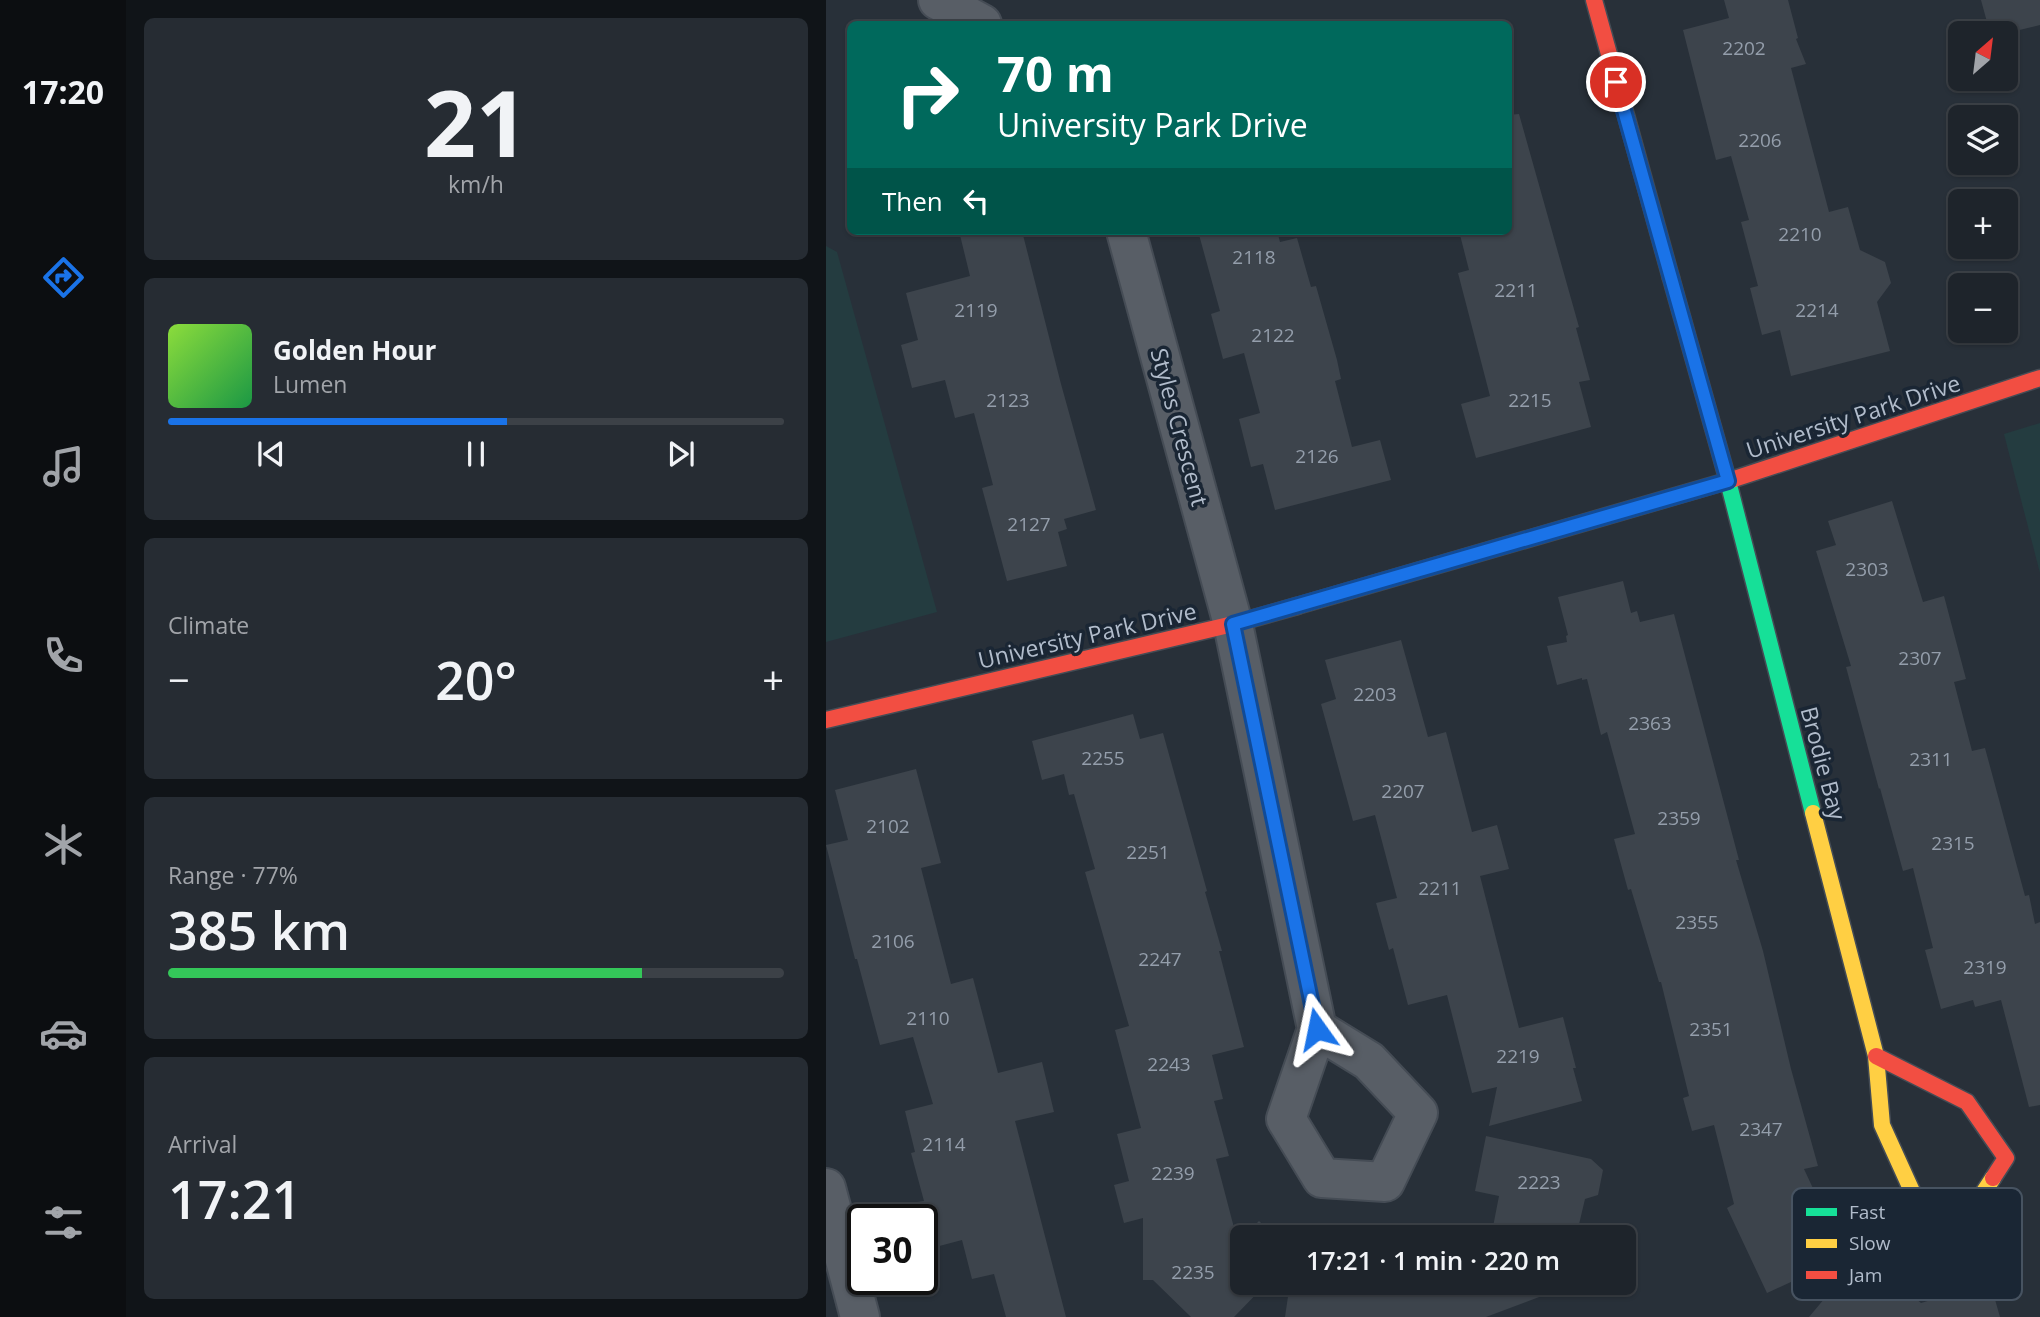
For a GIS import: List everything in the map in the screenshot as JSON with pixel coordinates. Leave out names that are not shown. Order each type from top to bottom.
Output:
[{"type":"street","points":[[939,0],[977,21]]},
{"type":"street","name":"Brodie Bay","points":[[1594,0],[1728,481],[1876,1056],[1882,1125],[1911,1188]]},
{"type":"street","name":"Styles Crescent","points":[[1127,235],[1233,624],[1317,1029]]},
{"type":"street","name":"University Park Drive","points":[[826,720],[1233,624],[1728,481],[2040,379]]},
{"type":"street","name":"Brodie Bay","points":[[1876,1056],[1967,1102],[2006,1158],[1986,1188]]},
{"type":"street","points":[[826,1188],[860,1317]]},
{"type":"green space","points":[[826,246],[837,252],[937,612],[826,642]]},
{"type":"green space","points":[[2040,423],[2040,573],[2004,434]]},
{"type":"building","points":[[1724,0],[1788,0],[1798,38],[1796,39],[1806,64],[1791,68],[1829,212],[1848,207],[1860,250],[1885,262],[1891,283],[1877,302],[1890,351],[1791,376],[1780,330],[1762,335],[1750,288],[1758,286],[1741,222],[1749,220],[1731,156],[1716,160],[1683,30],[1729,18]]},
{"type":"building","points":[[1981,0],[2040,0],[2040,25],[2018,30],[2018,21],[1987,21]]},
{"type":"building","points":[[1519,114],[1579,327],[1576,328],[1590,380],[1579,382],[1591,427],[1476,458],[1461,404],[1490,396],[1458,273],[1469,270],[1460,235],[1512,235],[1512,115]]},
{"type":"building","points":[[960,235],[1023,235],[1096,510],[1064,519],[1067,529],[1058,532],[1067,566],[1007,581],[982,488],[993,485],[974,413],[955,418],[945,380],[912,388],[901,345],[918,340],[906,293],[970,276]]},
{"type":"building","points":[[1199,235],[1278,235],[1280,242],[1297,238],[1311,287],[1316,286],[1337,360],[1341,379],[1335,381],[1352,447],[1380,440],[1391,480],[1275,510],[1263,464],[1251,467],[1239,419],[1260,413],[1244,353],[1223,359],[1211,314],[1220,311]]},
{"type":"building","points":[[1892,501],[1923,602],[1944,596],[1966,679],[1954,682],[1972,751],[1985,748],[2025,896],[2029,895],[2035,924],[2040,922],[2040,1105],[2029,1107],[2001,1000],[1975,1007],[1973,1000],[1941,1009],[1925,950],[1933,948],[1913,868],[1903,871],[1846,667],[1851,666],[1816,551],[1836,545],[1828,521]]},
{"type":"building","points":[[1623,581],[1631,613],[1637,611],[1640,622],[1674,614],[1739,860],[1736,860],[1763,951],[1791,1069],[1818,1166],[1804,1169],[1813,1188],[1792,1188],[1792,1281],[1767,1293],[1727,1208],[1734,1204],[1714,1125],[1692,1131],[1683,1098],[1689,1096],[1661,982],[1631,889],[1628,890],[1614,839],[1635,834],[1607,732],[1601,735],[1587,679],[1557,685],[1547,646],[1567,642],[1568,635],[1558,597]]},
{"type":"building","points":[[1401,640],[1428,737],[1446,732],[1472,832],[1497,825],[1509,869],[1480,876],[1519,1028],[1563,1017],[1582,1101],[1489,1126],[1497,1087],[1472,1093],[1447,995],[1408,1005],[1393,948],[1389,950],[1376,903],[1397,898],[1375,815],[1353,821],[1321,704],[1336,699],[1325,660]]},
{"type":"building","points":[[1133,714],[1140,739],[1163,733],[1207,891],[1205,892],[1244,1047],[1212,1055],[1223,1099],[1214,1101],[1229,1156],[1216,1159],[1233,1225],[1230,1225],[1230,1295],[1255,1295],[1234,1317],[1191,1317],[1153,1280],[1143,1280],[1143,1218],[1124,1223],[1114,1185],[1129,1181],[1117,1134],[1141,1128],[1115,1030],[1129,1026],[1085,872],[1095,869],[1074,794],[1069,795],[1064,774],[1042,780],[1032,741]]},
{"type":"building","points":[[916,769],[941,863],[921,868],[951,984],[973,978],[998,1073],[1042,1062],[1054,1112],[1015,1121],[1066,1317],[1006,1317],[994,1274],[972,1279],[962,1240],[938,1246],[938,1204],[917,1204],[924,1201],[911,1153],[915,1152],[905,1111],[933,1104],[913,1037],[880,1045],[826,845],[848,840],[835,790]]},
{"type":"building","points":[[1486,1136],[1591,1159],[1603,1170],[1598,1195],[1585,1199],[1579,1225],[1493,1225],[1499,1196],[1475,1191]]},
{"type":"building","points":[[1288,1295],[1544,1295],[1486,1317],[1285,1317]]},
{"type":"building","points":[[1823,1300],[1917,1300],[1921,1303],[1931,1300],[1995,1300],[2000,1317],[1809,1317]]},
{"type":"traffic: fast","points":[[1671,278],[1728,481],[1813,813]]},
{"type":"traffic: slow","points":[[1297,606],[1734,479]]},
{"type":"traffic: slow","points":[[1813,813],[1876,1056],[1882,1125],[1911,1188]]},
{"type":"traffic: slow","points":[[1986,1188],[1993,1178]]},
{"type":"traffic: jam","points":[[1594,0],[1671,278]]},
{"type":"traffic: jam","points":[[1734,479],[2040,378]]},
{"type":"traffic: jam","points":[[826,720],[1233,624],[1297,606]]},
{"type":"traffic: jam","points":[[1876,1056],[1967,1102],[2006,1158],[1993,1178]]},
{"type":"route","points":[[1317,1029],[1233,624],[1728,481],[1616,82]]}]
